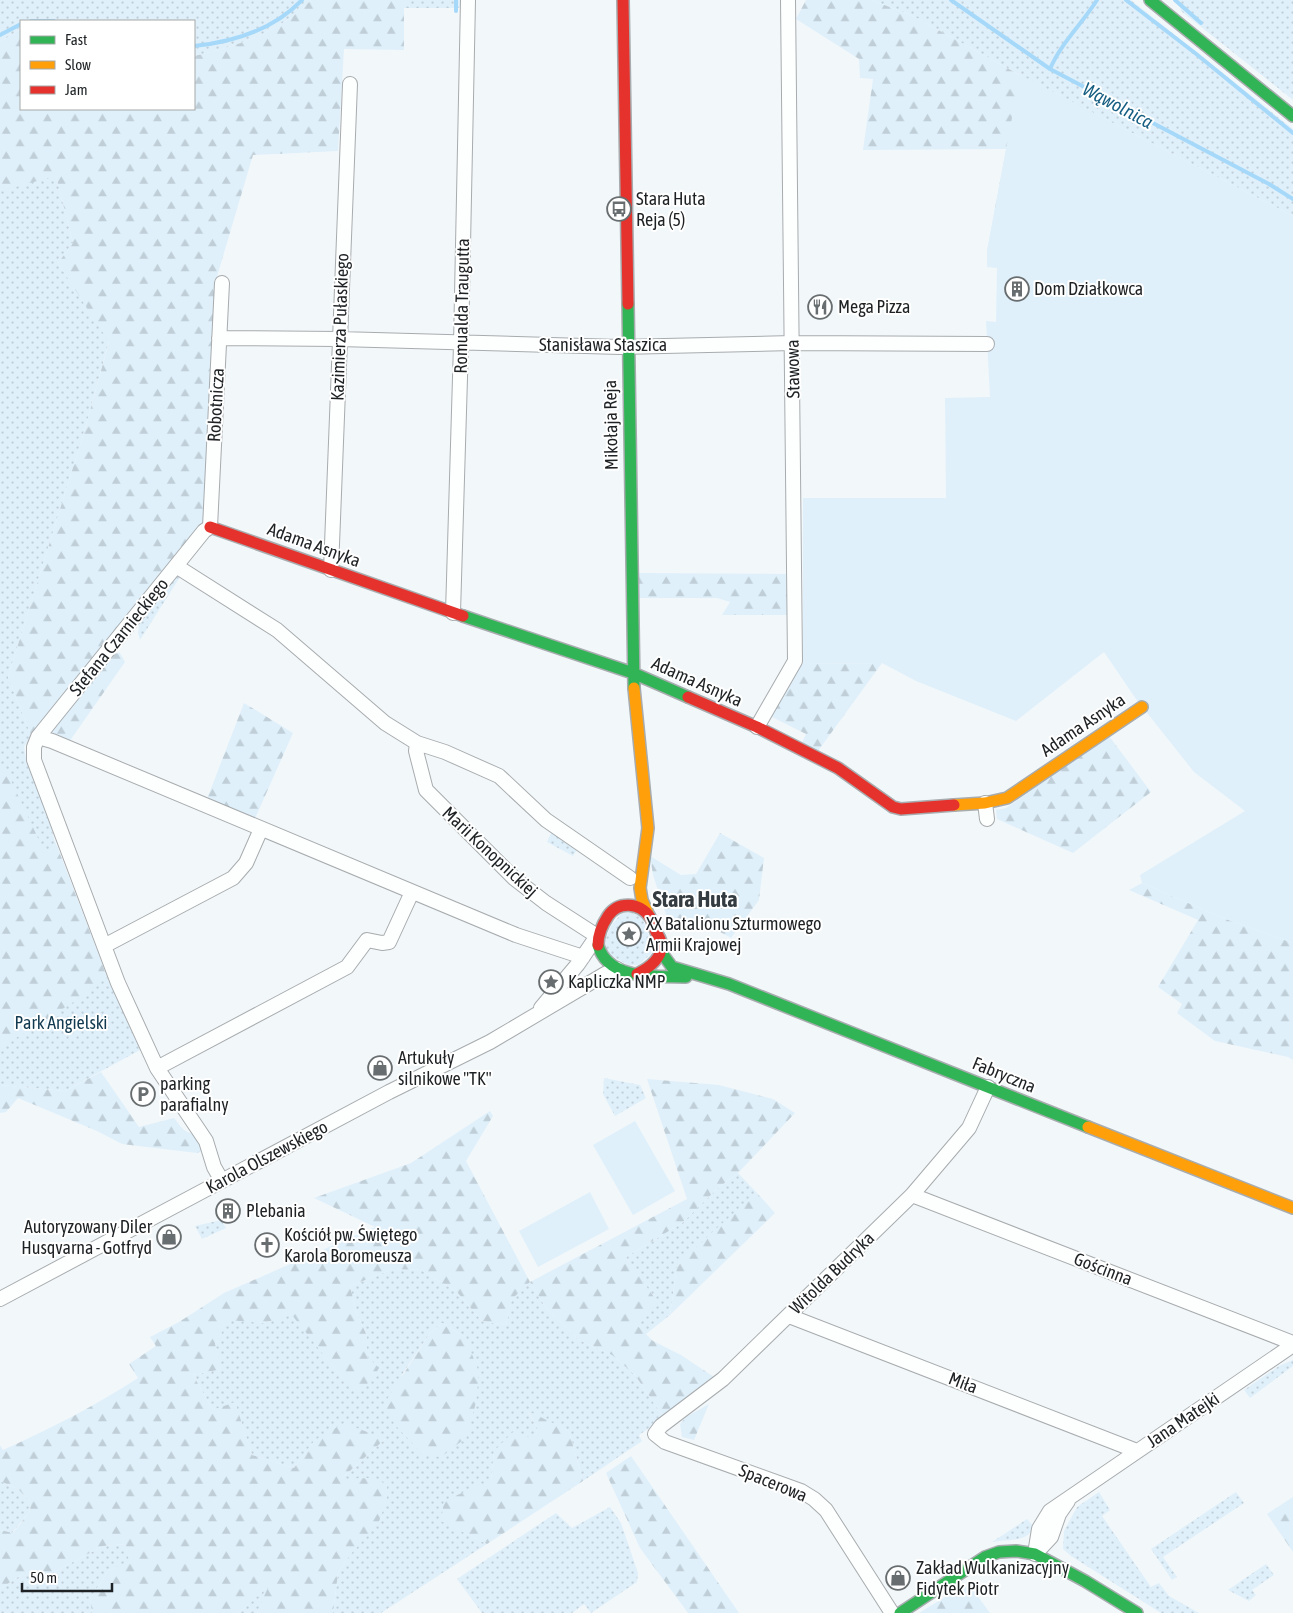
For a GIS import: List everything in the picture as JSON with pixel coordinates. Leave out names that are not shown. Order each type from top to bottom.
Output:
[{"type":"street","name":"Romualda Traugutta","points":[[453,613],[468,0]]},
{"type":"street","name":"Mikołaja Reja","points":[[623,0],[632,673],[648,828],[644,849],[630,886]]},
{"type":"street","name":"Stawowa","points":[[757,727],[795,662],[788,0]]},
{"type":"street","points":[[1150,0],[1293,116]]},
{"type":"street","name":"Kazimierza Pułaskiego","points":[[331,570],[350,84]]},
{"type":"street","name":"Robotnicza","points":[[210,527],[222,283]]},
{"type":"street","name":"Stanisława Staszica","points":[[219,338],[628,346],[793,343],[987,344]]},
{"type":"street","points":[[176,566],[204,531],[210,527]]},
{"type":"street","name":"Adama Asnyka","points":[[210,527],[453,613],[632,673],[757,727],[838,768],[893,807],[901,809],[984,803],[1007,798],[1142,707]]},
{"type":"street","name":"Stefana Czarnieckiego","points":[[38,737],[176,566],[277,630],[385,723],[416,743],[445,752],[499,776],[546,820],[630,886]]},
{"type":"street","points":[[222,1181],[214,1167],[206,1141],[157,1068],[118,983],[34,760],[34,747],[38,737],[516,935],[583,957]]},
{"type":"street","name":"Marii Konopnickiej","points":[[416,743],[416,751],[426,790],[514,879],[546,903],[597,936]]},
{"type":"street","points":[[984,803],[987,819]]},
{"type":"street","points":[[104,946],[233,878],[246,863],[261,829]]},
{"type":"street","points":[[630,886],[642,900],[661,943],[654,963],[647,970],[637,974],[609,965],[599,952],[597,936],[611,912],[622,900],[630,886]]},
{"type":"street","points":[[157,1068],[347,967],[367,940],[382,944],[389,942],[412,892]]},
{"type":"street","points":[[611,912],[622,905],[631,904],[643,910],[649,916]]},
{"type":"street","name":"Karola Olszewskiego","points":[[534,1016],[583,957],[597,936]]},
{"type":"street","name":"Fabryczna","points":[[661,943],[662,956],[667,964],[680,970],[729,984],[1293,1208]]},
{"type":"street","name":"Karola Olszewskiego","points":[[0,1299],[389,1092],[490,1042],[605,974],[617,969]]},
{"type":"street","name":"Fabryczna","points":[[637,974],[701,977]]},
{"type":"street","name":"Witolda Budryka","points":[[659,1438],[655,1434],[657,1429],[723,1379],[912,1195],[969,1128],[988,1087]]},
{"type":"street","name":"Gościnna","points":[[912,1195],[1293,1344]]},
{"type":"street","name":"Miła","points":[[789,1316],[1137,1450]]},
{"type":"street","name":"Jana Matejki","points":[[1035,1554],[1051,1537],[1059,1514],[1072,1495],[1293,1344]]},
{"type":"street","name":"Spacerowa","points":[[659,1438],[665,1442],[801,1491],[814,1499],[826,1510],[892,1613]]},
{"type":"street","points":[[900,1613],[985,1557],[999,1552],[1016,1551],[1035,1554],[1138,1613]]},
{"type":"green space","points":[[0,0],[311,0],[286,21],[257,37],[226,48],[195,56],[195,20],[20,20],[20,30],[0,42]]},
{"type":"green space","points":[[311,0],[404,0],[404,50],[344,49],[338,151],[253,155],[216,280],[204,521],[31,735],[8,677],[84,432],[109,342],[58,263],[73,243],[56,176],[0,191],[0,42],[20,30],[20,110],[195,110],[195,56],[226,48],[257,37],[286,21]]},
{"type":"green space","points":[[404,0],[465,0],[465,8],[404,8]]},
{"type":"green space","points":[[806,0],[871,0],[911,15],[1122,128],[987,251],[1006,149],[863,150],[873,79],[860,78],[859,59],[796,19]]},
{"type":"green space","points":[[871,0],[1131,0],[1293,129],[1293,216],[1020,75],[911,15]]},
{"type":"green space","points":[[1178,0],[1293,0],[1293,100],[1181,11]]},
{"type":"green space","points":[[1020,75],[1293,216],[1293,943],[1223,918],[1142,883],[1140,875],[1245,811],[1194,772],[1136,699],[1104,652],[1016,721],[916,681],[882,663],[803,664],[803,498],[946,498],[945,398],[990,397],[986,321],[996,322],[997,268],[987,267],[987,251]]},
{"type":"green space","name":"Park Angielski","points":[[0,154],[56,176],[73,243],[58,263],[109,341],[84,432],[8,677],[31,735],[24,747],[27,763],[48,811],[54,839],[107,977],[140,1050],[65,1091],[0,1085]]},
{"type":"green space","points":[[638,573],[787,574],[788,615],[722,615],[730,602],[717,598],[638,598]]},
{"type":"green space","points":[[174,574],[180,577],[140,640],[138,633],[140,619]]},
{"type":"green space","points":[[120,653],[125,662],[69,742],[51,732],[111,654]]},
{"type":"green space","points":[[882,663],[818,751],[802,743],[806,734],[768,715],[796,667],[803,664]]},
{"type":"green space","points":[[244,703],[293,733],[253,823],[207,799]]},
{"type":"green space","points":[[1109,736],[1151,792],[1073,853],[997,819],[996,810],[1006,808]]},
{"type":"green space","points":[[0,763],[6,770],[45,853],[57,846],[107,977],[72,1003],[0,1048]]},
{"type":"green space","points":[[552,831],[578,848],[573,856],[547,842]]},
{"type":"green space","points":[[720,833],[764,858],[759,900],[731,938],[697,919],[670,927],[653,875],[650,856],[681,875],[696,874]]},
{"type":"green space","points":[[1142,883],[1223,918],[1293,943],[1293,1060],[1288,1057],[1215,1041],[1177,1013],[1182,1004],[1158,987],[1198,920],[1129,890]]},
{"type":"green space","points":[[630,912],[642,917],[652,945],[651,954],[638,965],[628,965],[610,955],[606,947],[606,938],[611,926],[621,914]]},
{"type":"green space","points":[[101,1072],[139,1127],[174,1118],[185,1131],[198,1137],[202,1151],[197,1153],[122,1144],[97,1131],[18,1098],[6,1112],[0,1113],[0,1085],[65,1091]]},
{"type":"green space","points":[[604,1078],[640,1085],[646,1098],[615,1116],[603,1094]]},
{"type":"green space","points":[[647,1079],[719,1085],[773,1099],[795,1113],[738,1173],[718,1188],[682,1223],[626,1257],[658,1303],[635,1323],[653,1341],[681,1355],[717,1379],[664,1418],[635,1375],[612,1355],[579,1340],[546,1308],[530,1282],[687,1199]]},
{"type":"green space","points":[[490,1111],[493,1116],[466,1161],[530,1282],[512,1299],[506,1325],[482,1321],[457,1292],[421,1270],[393,1269],[350,1286],[357,1314],[367,1336],[367,1356],[379,1368],[371,1381],[356,1392],[342,1378],[292,1315],[263,1323],[229,1320],[215,1344],[222,1369],[193,1375],[213,1410],[235,1402],[252,1455],[294,1468],[315,1440],[344,1423],[385,1439],[341,1479],[370,1478],[387,1484],[387,1499],[378,1524],[349,1556],[338,1573],[333,1613],[257,1613],[268,1587],[238,1613],[92,1613],[90,1599],[108,1571],[129,1561],[125,1544],[103,1546],[52,1573],[24,1573],[0,1589],[0,1530],[13,1533],[30,1511],[31,1502],[18,1489],[0,1481],[0,1445],[3,1450],[38,1434],[89,1408],[138,1378],[129,1364],[156,1346],[150,1337],[179,1322],[224,1293],[375,1227],[314,1198],[411,1163]]},
{"type":"green space","points":[[635,1121],[675,1191],[633,1215],[593,1145]]},
{"type":"green space","points":[[738,1173],[757,1193],[677,1266],[670,1315],[646,1334],[635,1323],[635,1271],[626,1257],[682,1223],[718,1188]]},
{"type":"green space","points":[[590,1192],[609,1229],[538,1267],[519,1231]]},
{"type":"green space","points":[[757,1193],[775,1213],[670,1315],[677,1266]]},
{"type":"green space","points":[[221,1220],[226,1228],[202,1239],[195,1226]]},
{"type":"green space","points":[[393,1269],[421,1270],[457,1292],[482,1321],[506,1325],[512,1298],[530,1282],[546,1308],[579,1340],[612,1355],[635,1375],[664,1418],[639,1435],[642,1441],[583,1481],[569,1431],[528,1412],[538,1429],[533,1440],[494,1451],[491,1480],[442,1521],[487,1544],[381,1613],[333,1613],[338,1573],[349,1556],[370,1478],[340,1480],[385,1439],[315,1440],[294,1468],[252,1455],[235,1403],[213,1410],[193,1375],[221,1369],[215,1344],[229,1319],[263,1323],[292,1314],[342,1378],[367,1356],[367,1336],[357,1314],[350,1286]],"holes":[[[442,1323],[465,1337],[401,1376],[430,1333]]]},
{"type":"green space","points":[[442,1323],[465,1337],[479,1372],[476,1402],[467,1437],[441,1457],[423,1455],[397,1427],[382,1407],[430,1333]]},
{"type":"green space","points":[[1293,1360],[1293,1366],[1250,1398],[1244,1390],[1279,1366]]},
{"type":"green space","points":[[709,1404],[694,1440],[682,1437],[680,1424],[686,1417]]},
{"type":"green space","points":[[528,1411],[569,1431],[583,1481],[487,1544],[441,1521],[444,1501],[491,1480],[494,1451],[514,1431],[533,1439],[538,1429]]},
{"type":"green space","points":[[631,1456],[739,1613],[688,1613],[640,1548],[606,1473]]},
{"type":"green space","points":[[0,1481],[18,1489],[31,1502],[30,1511],[12,1533],[0,1530]]},
{"type":"green space","points":[[1099,1492],[1110,1510],[1102,1516],[1151,1587],[1159,1583],[1169,1596],[1199,1613],[1161,1613],[1063,1549],[1064,1531],[1077,1507]]},
{"type":"green space","points":[[1236,1492],[1244,1503],[1163,1557],[1177,1577],[1172,1580],[1151,1549]]},
{"type":"green space","points":[[1293,1497],[1293,1552],[1267,1514]]},
{"type":"green space","points":[[610,1507],[621,1523],[638,1573],[637,1582],[591,1613],[584,1604],[572,1613],[482,1613],[457,1579],[556,1513],[572,1528]]},
{"type":"green space","points":[[1027,1519],[1034,1527],[1027,1536],[992,1542]]},
{"type":"green space","points":[[125,1544],[130,1561],[108,1571],[90,1599],[92,1613],[0,1613],[0,1589],[24,1573],[52,1573],[103,1546]]},
{"type":"green space","points":[[1266,1564],[1274,1575],[1252,1590],[1256,1595],[1249,1601],[1228,1590]]},
{"type":"green space","points":[[968,1583],[990,1613],[919,1613]]},
{"type":"green space","points":[[269,1586],[257,1613],[238,1613]]},
{"type":"waterway","points":[[195,46],[238,37],[266,26],[279,19],[302,0]]},
{"type":"waterway","points":[[456,0],[456,11]]},
{"type":"waterway","name":"Wąwolnica","points":[[951,0],[1050,69],[1269,184],[1293,199]]},
{"type":"waterway","points":[[1050,69],[1066,42],[1097,0]]},
{"type":"waterway","points":[[1126,0],[1195,53],[1293,133]]},
{"type":"waterway","points":[[1175,0],[1201,23]]},
{"type":"waterway","points":[[0,35],[20,25]]},
{"type":"traffic: fast","points":[[1150,0],[1293,116]]},
{"type":"traffic: fast","points":[[628,304],[634,688]]},
{"type":"traffic: fast","points":[[463,616],[633,673],[688,697]]},
{"type":"traffic: fast","points":[[661,943],[664,956],[672,967],[729,984],[1088,1127]]},
{"type":"traffic: fast","points":[[598,945],[603,957],[623,971],[648,976],[686,977]]},
{"type":"traffic: fast","points":[[900,1613],[985,1557],[999,1552],[1016,1551],[1035,1554],[1085,1581],[1137,1613]]},
{"type":"traffic: slow","points":[[634,688],[648,828],[640,888],[642,900],[649,916]]},
{"type":"traffic: slow","points":[[954,805],[985,803],[1007,798],[1142,707]]},
{"type":"traffic: slow","points":[[1088,1127],[1293,1208]]},
{"type":"traffic: jam","points":[[623,0],[628,304]]},
{"type":"traffic: jam","points":[[210,527],[463,616]]},
{"type":"traffic: jam","points":[[688,697],[757,727],[838,768],[893,807],[901,809],[954,805]]},
{"type":"traffic: jam","points":[[598,945],[602,926],[612,911],[629,905],[640,908],[650,917],[661,941],[661,947],[655,961],[637,974]]},
{"type":"place","name":"Stara Huta Reja (5)","points":[[619,209]]},
{"type":"place","name":"Dom Działkowca","points":[[1017,289]]},
{"type":"place","name":"Mega Pizza","points":[[820,307]]},
{"type":"place","name":"XX Batalionu Szturmowego Armii Krajowej","points":[[629,934]]},
{"type":"place","name":"Kapliczka NMP","points":[[551,982]]},
{"type":"place","name":"Artukuły silnikowe \"TK\"","points":[[380,1068]]},
{"type":"place","name":"parking parafialny","points":[[143,1094]]},
{"type":"place","name":"Plebania","points":[[228,1211]]},
{"type":"place","name":"Autoryzowany Diler Husqvarna - Gotfryd","points":[[169,1237]]},
{"type":"place","name":"Kościół pw. Świętego Karola Boromeusza","points":[[267,1245]]},
{"type":"place","name":"Zakład Wulkanizacyjny Fidytek Piotr","points":[[898,1578]]},
{"type":"district","name":"Stara Huta","points":[[695,899]]}]
